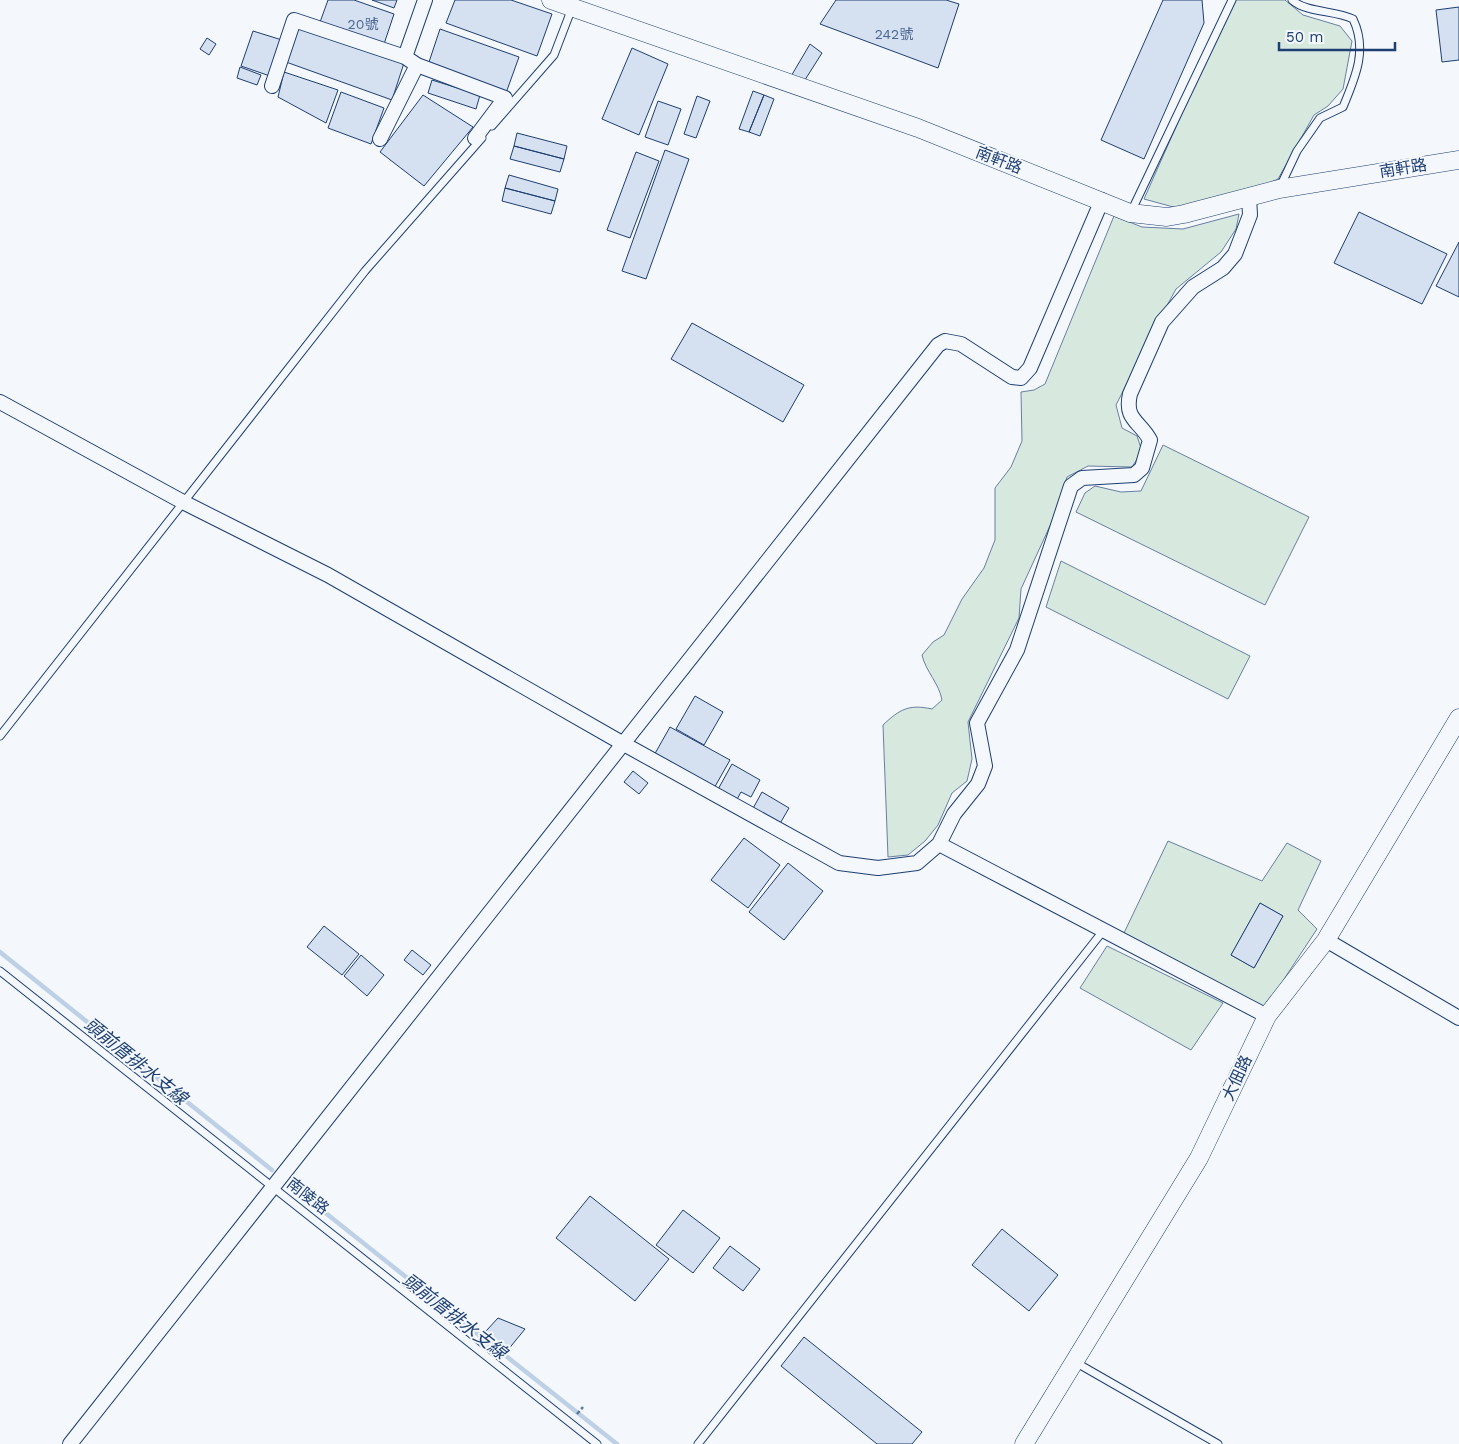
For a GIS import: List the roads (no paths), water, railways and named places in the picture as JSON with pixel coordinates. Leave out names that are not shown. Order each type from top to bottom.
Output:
[{"type":"street","points":[[405,58],[425,0]]},
{"type":"street","name":"南軒路","points":[[551,0],[573,4],[918,128],[1102,200],[1130,213],[1175,216],[1279,189],[1459,160]]},
{"type":"street","points":[[272,86],[294,20],[405,58],[417,65],[505,98],[475,138]]},
{"type":"street","points":[[380,139],[417,65]]},
{"type":"street","points":[[0,402],[183,502],[328,575],[622,743],[839,864],[878,868],[917,863],[939,844],[954,814],[978,784],[985,766],[977,723],[1017,650],[1071,486],[1082,478],[1134,475],[1142,468],[1150,440],[1144,429],[1130,416],[1127,405],[1130,394],[1162,322],[1193,287],[1223,268],[1235,254],[1250,215],[1249,197]]},
{"type":"street","points":[[70,1444],[938,345],[945,341],[961,344],[1012,377],[1021,378],[1030,368],[1102,200]]},
{"type":"street","name":"大佃路","points":[[1024,1444],[1199,1158],[1267,1016],[1326,940],[1459,718]]},
{"type":"street","points":[[939,844],[1267,1016]]},
{"type":"street","points":[[1326,940],[1459,1018]]},
{"type":"lane","points":[[1130,213],[1232,0]]},
{"type":"lane","points":[[1279,189],[1297,151],[1320,118],[1343,107],[1358,70],[1361,44],[1353,19],[1341,13],[1299,6],[1292,0]]},
{"type":"lane","points":[[0,736],[364,271],[554,55],[573,4]]},
{"type":"lane","points":[[698,1444],[1103,930]]},
{"type":"lane","name":"南陵路","points":[[0,971],[597,1444]]},
{"type":"lane","points":[[1074,1361],[1218,1444]]},
{"type":"waterway","name":"頭前厝排水支線","points":[[0,952],[272,1170]]},
{"type":"waterway","name":"頭前厝排水支線","points":[[293,1187],[485,1340]]},
{"type":"waterway","name":"頭前厝排水支線","points":[[501,1352],[617,1444]]}]
